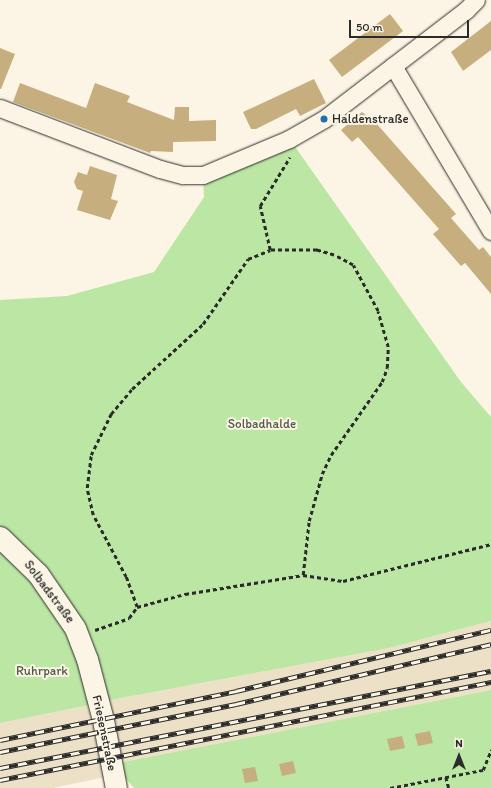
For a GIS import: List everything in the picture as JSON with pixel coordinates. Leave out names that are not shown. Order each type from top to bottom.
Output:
[{"type":"street","points":[[0,108],[149,165],[183,174],[203,175],[288,139],[329,115],[466,10],[476,0]]},
{"type":"street","points":[[393,66],[491,231]]},
{"type":"street","name":"Solbadstraße","points":[[0,537],[38,574],[71,619],[79,637],[92,678]]},
{"type":"street","name":"Friesenstraße","points":[[92,678],[116,788]]},
{"type":"path","points":[[270,250],[260,206],[270,186],[288,162],[292,150],[288,139]]},
{"type":"path","points":[[137,607],[126,576],[97,525],[89,503],[87,476],[95,444],[120,402],[203,324],[248,259],[270,250],[317,250],[334,254],[353,265],[378,311],[388,347],[387,368],[382,382],[330,456],[322,474],[309,521],[303,576]]},
{"type":"path","points":[[79,637],[129,618],[137,607],[200,590],[303,576],[343,581],[491,544]]},
{"type":"path","points":[[390,788],[404,787],[483,770],[491,750]]},
{"type":"path","points":[[446,777],[449,788]]},
{"type":"shaded area","points":[[491,621],[491,690],[113,764],[100,702],[389,648]]},
{"type":"shaded area","points":[[94,704],[110,776],[53,788],[0,788],[0,723]]},
{"type":"green space","name":"Solbadhalde","points":[[291,141],[461,382],[491,417],[491,621],[389,648],[100,702],[89,658],[0,534],[0,300],[67,296],[154,272],[204,197],[203,175]]},
{"type":"green space","name":"Ruhrpark","points":[[0,545],[57,605],[94,704],[0,723]]},
{"type":"green space","points":[[491,690],[491,788],[134,788],[113,764]]},
{"type":"building","points":[[390,14],[403,31],[342,77],[329,60]]},
{"type":"building","points":[[491,21],[491,50],[463,71],[451,52]]},
{"type":"building","points":[[0,48],[15,54],[1,89],[0,89]]},
{"type":"building","points":[[314,79],[326,103],[300,116],[296,109],[256,129],[251,129],[243,112]]},
{"type":"building","points":[[20,83],[86,108],[95,83],[130,96],[127,102],[174,120],[175,107],[189,107],[189,121],[216,120],[216,141],[173,142],[173,152],[151,151],[150,153],[13,102]]},
{"type":"building","points":[[362,112],[376,123],[456,214],[451,218],[479,250],[483,247],[491,257],[491,294],[465,263],[461,266],[433,234],[439,229],[358,137],[352,142],[341,130]]},
{"type":"building","points":[[90,166],[117,175],[111,199],[118,201],[110,220],[77,210],[83,191],[77,189],[74,182],[78,172],[87,175]]},
{"type":"building","points":[[430,731],[433,743],[418,746],[415,734]]},
{"type":"building","points":[[402,736],[405,748],[390,751],[387,739]]},
{"type":"building","points":[[293,761],[296,773],[282,776],[279,764]]},
{"type":"building","points":[[255,767],[258,781],[245,783],[242,769]]},
{"type":"railway","points":[[0,740],[236,691],[491,630]]},
{"type":"railway","points":[[0,752],[236,704],[491,644]]},
{"type":"railway","points":[[0,768],[491,671]]},
{"type":"railway","points":[[0,780],[491,682]]},
{"type":"place","name":"Haldenstraße","points":[[324,119]]}]
